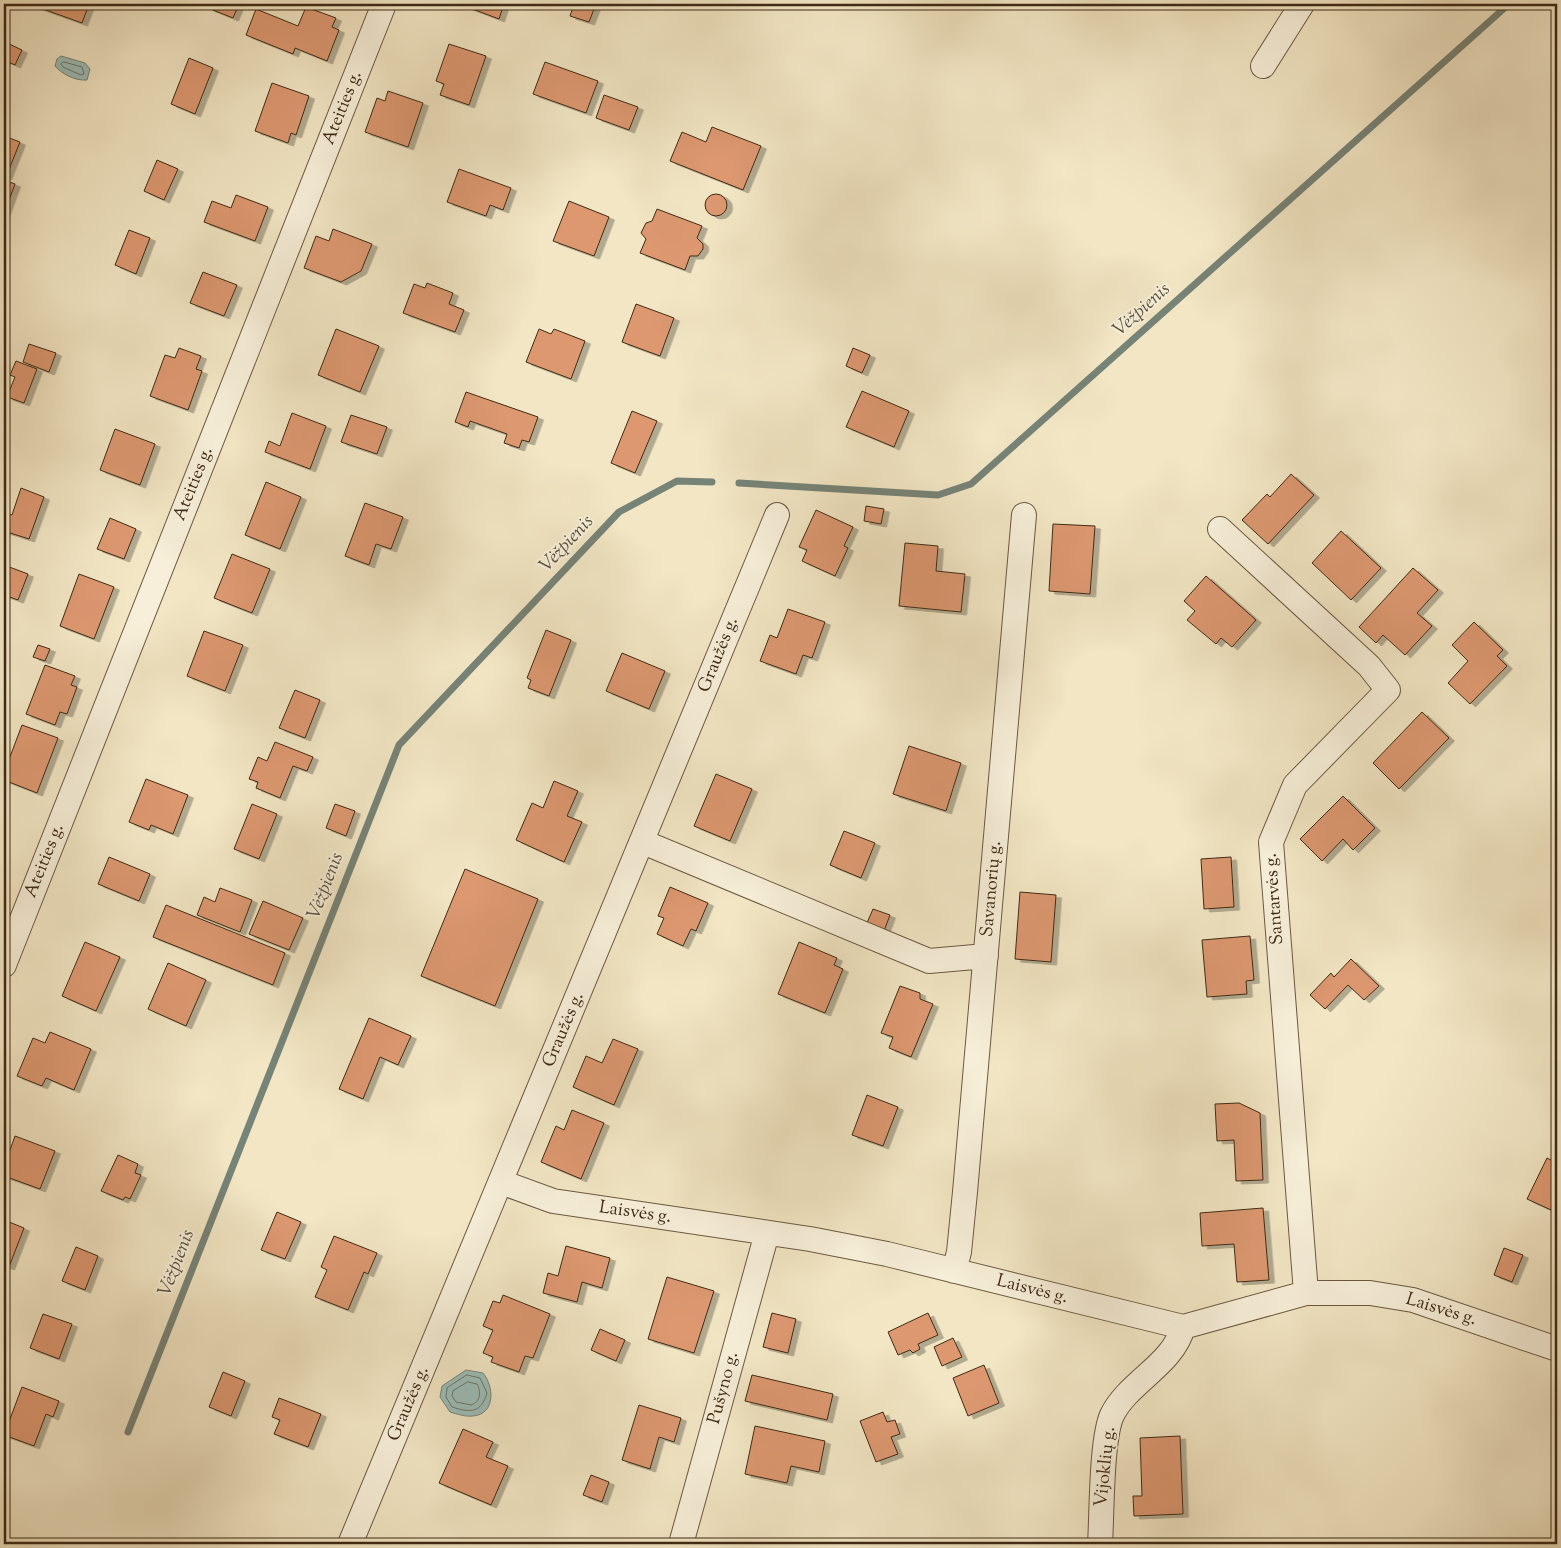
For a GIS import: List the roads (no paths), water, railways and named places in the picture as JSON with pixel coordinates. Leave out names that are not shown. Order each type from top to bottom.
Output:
[{"type":"street","name":"Ateities g.","points":[[4,965],[384,4]]},
{"type":"street","points":[[1263,66],[1302,4]]},
{"type":"street","name":"Graužės g.","points":[[350,1544],[777,515]]},
{"type":"street","name":"Savanorių g.","points":[[642,842],[929,961],[986,956],[1024,515]]},
{"type":"street","name":"Santarvės g.","points":[[1220,529],[1369,666],[1388,690],[1295,784],[1271,842],[1306,1293]]},
{"type":"street","points":[[954,1271],[963,1210],[986,956]]},
{"type":"street","name":"Laisvės g.","points":[[501,1182],[553,1201],[767,1233],[887,1254],[1183,1327],[1306,1293],[1370,1292],[1413,1300],[1557,1349]]},
{"type":"street","name":"Pušyno g.","points":[[681,1544],[767,1233]]},
{"type":"street","name":"Vijoklių g.","points":[[1100,1544],[1106,1441],[1112,1416],[1125,1397],[1179,1340],[1183,1327]]},
{"type":"water","points":[[61,56],[85,63],[90,69],[87,80],[73,78],[58,69],[55,66],[57,59]]},
{"type":"water","points":[[466,1370],[483,1373],[487,1378],[491,1392],[491,1399],[486,1410],[473,1416],[464,1416],[450,1412],[440,1397],[442,1386]]},
{"type":"waterway","name":"Vėžpienis","points":[[739,483],[938,495],[971,484],[1509,4]]},
{"type":"waterway","name":"Vėžpienis","points":[[128,1432],[399,745],[619,512],[677,481],[712,482]]}]
